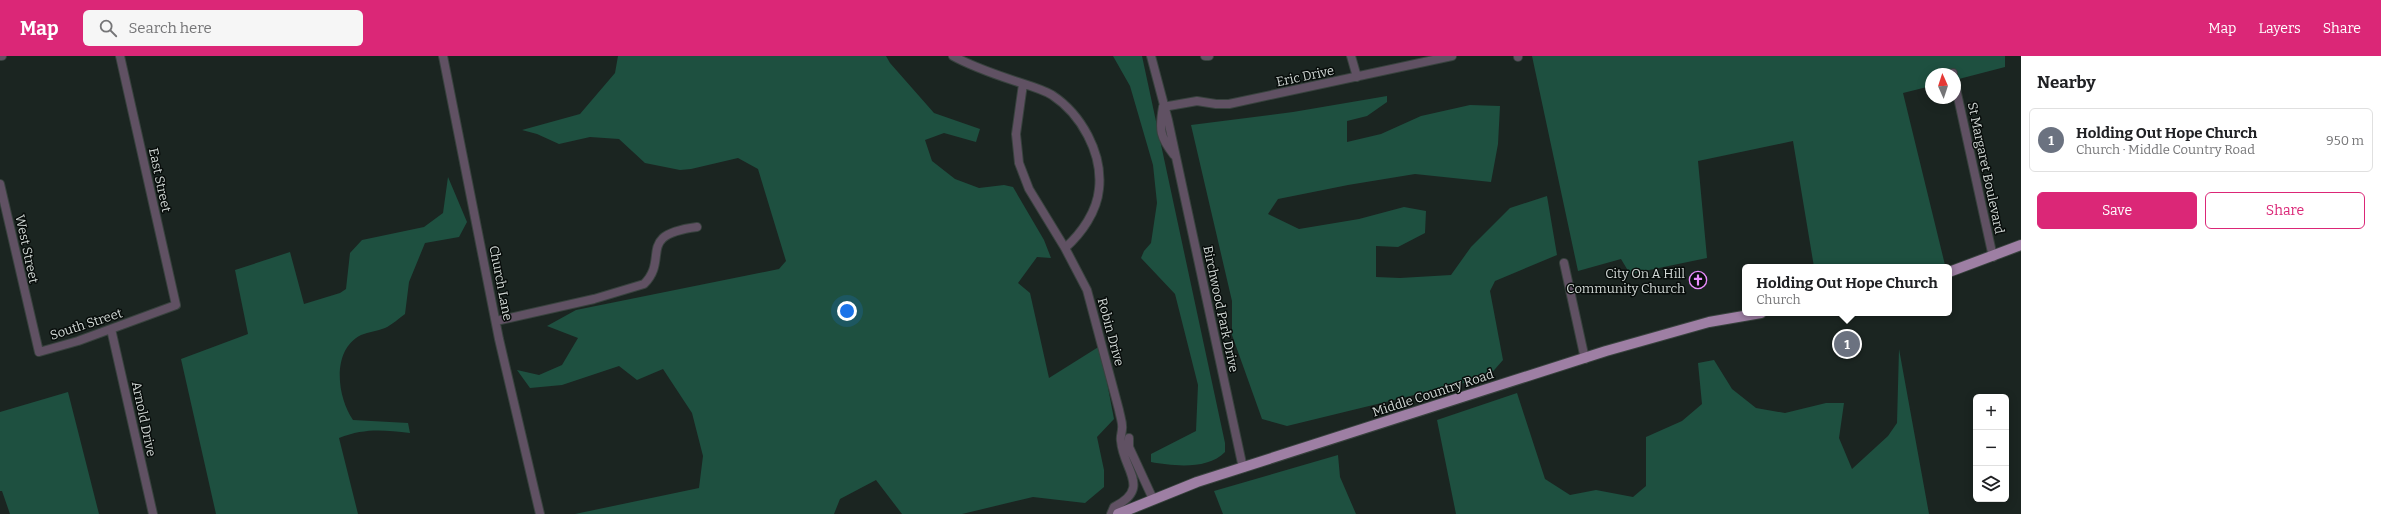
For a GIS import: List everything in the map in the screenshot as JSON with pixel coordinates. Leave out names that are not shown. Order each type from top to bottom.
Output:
[{"type":"main road","points":[[1952,271],[1993,257],[2021,245]]},
{"type":"main road","name":"Middle Country Road","points":[[1118,514],[1153,499],[1243,468],[1585,359],[1709,322],[1744,316]]},
{"type":"street","name":"East Street","points":[[120,56],[176,305],[172,306]]},
{"type":"street","name":"Church Lane","points":[[443,56],[496,321],[540,514]]},
{"type":"street","points":[[953,56],[979,69],[1052,95],[1074,114],[1090,138],[1097,161],[1099,189],[1090,216],[1078,237],[1065,248]]},
{"type":"street","name":"Birchwood Park Drive","points":[[1152,56],[1163,107],[1160,125],[1163,141],[1174,155]]},
{"type":"street","points":[[1351,56],[1357,77]]},
{"type":"street","name":"Eric Drive","points":[[1163,107],[1197,101],[1216,104],[1229,104],[1452,56]]},
{"type":"street","name":"Robin Drive","points":[[1023,84],[1016,134],[1019,163],[1029,189],[1065,248],[1088,290],[1122,427],[1121,441],[1134,479],[1134,487],[1126,501],[1114,507],[1111,514]]},
{"type":"street","name":"St Margaret Boulevard","points":[[1959,104],[1993,257]]},
{"type":"street","name":"Birchwood Park Drive","points":[[1163,107],[1171,118],[1174,127],[1176,138],[1174,155],[1243,468]]},
{"type":"street","name":"West Street","points":[[0,184],[30,319]]},
{"type":"street","points":[[496,321],[594,299],[644,284],[650,279],[658,244],[662,238],[681,229],[697,227]]},
{"type":"street","points":[[1564,263],[1585,359]]},
{"type":"street","name":"South Street","points":[[30,319],[38,352],[111,329],[172,306]]},
{"type":"street","name":"Arnold Drive","points":[[111,329],[153,514]]},
{"type":"street","name":"Robin Drive","points":[[1122,427],[1136,451],[1139,467],[1153,499]]},
{"type":"green space","points":[[618,56],[886,56],[890,63],[934,113],[980,129],[976,142],[944,133],[925,140],[932,161],[955,179],[979,188],[1004,185],[1013,187],[1044,240],[1051,258],[1037,257],[1018,283],[1030,293],[1049,378],[1100,346],[1114,419],[1097,437],[1104,470],[1104,487],[1085,503],[1033,497],[962,514],[902,514],[876,480],[840,499],[834,514],[575,514],[699,488],[703,456],[692,413],[663,369],[637,380],[619,366],[562,385],[530,388],[517,370],[539,375],[562,365],[578,338],[547,326],[576,310],[779,269],[786,261],[758,169],[738,158],[691,169],[680,170],[645,163],[619,139],[590,137],[559,144],[537,134],[522,130],[580,114],[615,73]]},
{"type":"green space","points":[[1113,56],[1142,56],[1225,443],[1225,452],[1218,458],[1209,462],[1190,465],[1169,465],[1151,462],[1151,454],[1196,431],[1198,385],[1175,294],[1141,258],[1144,251],[1151,243],[1157,203],[1153,165],[1130,86]]},
{"type":"green space","points":[[1532,56],[2005,56],[2005,67],[1961,78],[1961,68],[1925,68],[1925,88],[1903,93],[1945,264],[1814,264],[1793,141],[1698,161],[1707,258],[1630,274],[1621,259],[1578,271]]},
{"type":"green space","points":[[1387,96],[1387,102],[1367,116],[1347,121],[1347,142],[1381,134],[1421,116],[1470,105],[1500,106],[1498,144],[1491,182],[1415,174],[1348,185],[1278,199],[1268,214],[1299,229],[1359,219],[1404,207],[1426,211],[1425,233],[1398,247],[1376,246],[1376,277],[1400,278],[1451,275],[1471,247],[1510,208],[1547,196],[1557,255],[1495,281],[1490,291],[1503,360],[1488,377],[1287,426],[1262,419],[1232,335],[1232,301],[1191,125],[1293,112]]},
{"type":"green space","points":[[448,177],[467,222],[459,237],[425,243],[409,282],[405,314],[388,327],[361,335],[351,342],[345,351],[341,362],[340,374],[343,399],[353,420],[408,423],[410,433],[366,431],[339,438],[358,514],[216,514],[181,359],[248,334],[235,270],[290,252],[304,304],[340,293],[346,289],[350,253],[362,240],[424,227],[443,213]]},
{"type":"green space","points":[[1899,349],[1929,514],[1456,514],[1437,420],[1517,393],[1545,479],[1570,495],[1596,490],[1633,497],[1646,486],[1646,437],[1682,421],[1702,404],[1698,363],[1714,360],[1732,389],[1756,408],[1785,413],[1826,403],[1844,403],[1839,438],[1852,469],[1888,436],[1897,423]]},
{"type":"green space","points":[[68,392],[99,514],[10,514],[2,491],[0,491],[0,412]]},
{"type":"green space","points":[[1338,455],[1340,477],[1356,514],[1223,514],[1214,491]]},
{"type":"place","name":"City On A Hill Community Church","points":[[1698,280]]},
{"type":"place","name":"Holding Out Hope Church","points":[[1847,344]]}]
